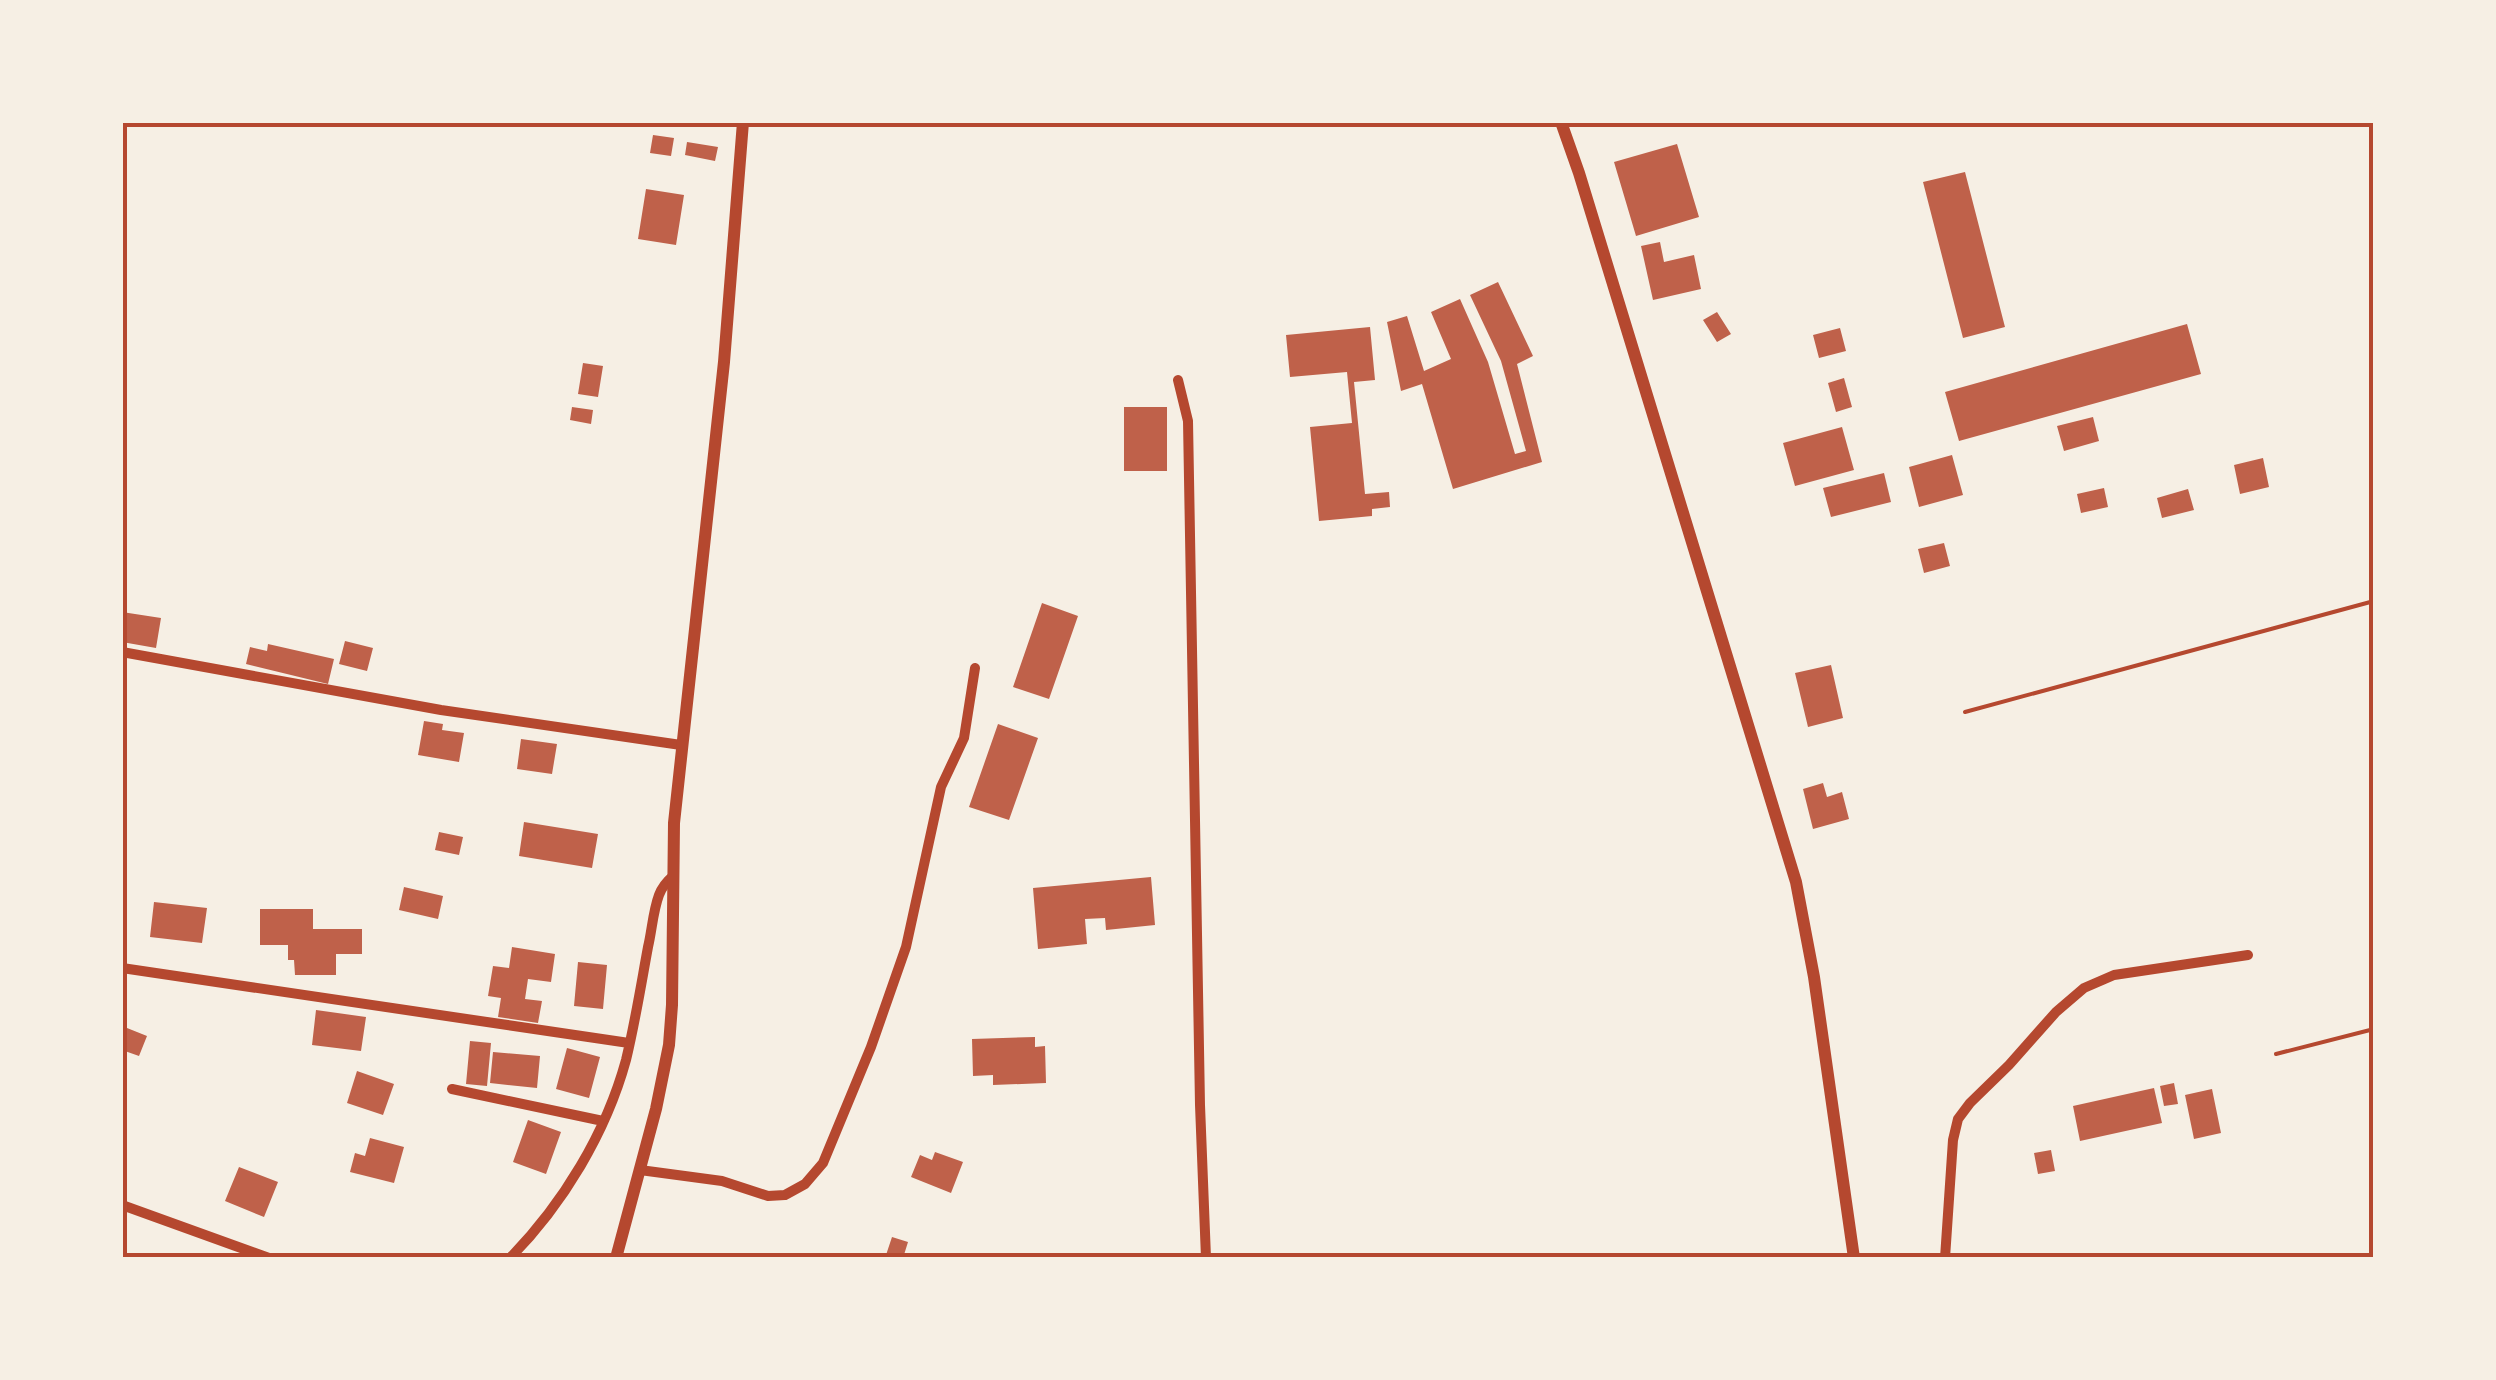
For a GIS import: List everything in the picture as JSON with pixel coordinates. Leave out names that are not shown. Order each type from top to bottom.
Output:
[{"type":"street","points":[[616,1258],[656,1109],[670,1035],[674,823],[724,362],[743,122]]},
{"type":"street","points":[[1561,122],[1796,882],[1814,977],[1854,1258]]},
{"type":"street","points":[[1178,380],[1188,422],[1206,1258]]},
{"type":"street","points":[[122,652],[441,710],[681,745]]},
{"type":"street","points":[[640,1170],[722,1181],[768,1196],[785,1194],[804,1184],[823,1163],[871,1047],[906,947],[942,787],[964,738],[975,668]]},
{"type":"street","points":[[510,1258],[560,1198],[603,1121],[629,1043],[656,904],[672,876]]},
{"type":"street","points":[[1946,1258],[1953,1140],[1958,1118],[2056,1012],[2088,986],[2114,974],[2248,955]]},
{"type":"street","points":[[122,968],[629,1043]]},
{"type":"street","points":[[452,1089],[603,1121]]},
{"type":"street","points":[[122,1204],[269,1258]]},
{"type":"path","points":[[1965,712],[2374,602]]},
{"type":"path","points":[[2276,1054],[2374,1029]]},
{"type":"building","points":[[653,135],[674,138],[671,156],[650,153]]},
{"type":"building","points":[[687,142],[718,147],[715,161],[685,155]]},
{"type":"building","points":[[1677,144],[1699,217],[1636,236],[1614,162]]},
{"type":"building","points":[[1965,172],[2005,327],[1963,338],[1923,182]]},
{"type":"building","points":[[646,189],[684,195],[676,245],[638,239]]},
{"type":"building","points":[[1660,242],[1664,262],[1694,255],[1701,289],[1653,300],[1641,246]]},
{"type":"building","points":[[1498,282],[1533,356],[1517,364],[1542,462],[1453,489],[1422,384],[1401,391],[1387,322],[1407,316],[1424,371],[1451,359],[1431,312],[1460,299],[1488,362],[1515,454],[1526,451],[1501,361],[1470,295]]},
{"type":"building","points":[[1717,312],[1731,334],[1717,342],[1703,320]]},
{"type":"building","points":[[2187,324],[2201,374],[1959,441],[1945,392]]},
{"type":"building","points":[[1370,327],[1375,380],[1354,382],[1365,494],[1389,492],[1390,507],[1372,509],[1372,516],[1319,521],[1310,427],[1352,423],[1347,372],[1290,377],[1286,335]]},
{"type":"building","points":[[1840,328],[1846,351],[1819,358],[1813,335]]},
{"type":"building","points":[[583,363],[603,366],[598,397],[578,394]]},
{"type":"building","points":[[1844,378],[1852,407],[1836,412],[1828,383]]},
{"type":"building","points":[[572,407],[593,410],[591,424],[570,420]]},
{"type":"building","points":[[1124,407],[1167,407],[1167,471],[1124,471]]},
{"type":"building","points":[[2093,417],[2099,441],[2064,451],[2057,426]]},
{"type":"building","points":[[1842,427],[1854,470],[1795,486],[1783,443]]},
{"type":"building","points":[[1952,455],[1963,495],[1919,507],[1909,467]]},
{"type":"building","points":[[2263,458],[2269,487],[2240,494],[2234,465]]},
{"type":"building","points":[[1884,473],[1891,502],[1831,517],[1823,488]]},
{"type":"building","points":[[2104,488],[2108,507],[2081,513],[2077,494]]},
{"type":"building","points":[[2188,489],[2194,510],[2162,518],[2157,498]]},
{"type":"building","points":[[1944,543],[1950,566],[1924,573],[1918,549]]},
{"type":"building","points":[[1042,603],[1078,616],[1049,699],[1013,687]]},
{"type":"building","points":[[122,612],[161,618],[156,648],[122,642]]},
{"type":"building","points":[[345,641],[373,648],[367,671],[339,664]]},
{"type":"building","points":[[268,644],[334,659],[328,684],[246,664],[250,647],[267,651]]},
{"type":"building","points":[[1831,665],[1843,718],[1808,727],[1795,673]]},
{"type":"building","points":[[424,721],[443,724],[442,730],[464,733],[459,762],[418,755]]},
{"type":"building","points":[[998,724],[1038,738],[1009,820],[969,807]]},
{"type":"building","points":[[521,739],[557,744],[552,774],[517,769]]},
{"type":"building","points":[[1823,783],[1827,797],[1842,792],[1849,819],[1813,829],[1803,789]]},
{"type":"building","points":[[524,822],[598,834],[592,868],[519,856]]},
{"type":"building","points":[[439,832],[463,837],[459,855],[435,850]]},
{"type":"building","points":[[1151,877],[1155,925],[1106,930],[1105,918],[1085,919],[1087,944],[1038,949],[1033,888]]},
{"type":"building","points":[[404,887],[443,896],[438,919],[399,910]]},
{"type":"building","points":[[154,902],[207,908],[202,943],[150,937]]},
{"type":"building","points":[[260,909],[313,909],[313,929],[362,929],[362,954],[336,954],[336,975],[295,975],[294,960],[288,960],[288,945],[260,945]]},
{"type":"building","points":[[512,947],[555,954],[551,982],[528,979],[525,999],[542,1001],[538,1023],[498,1017],[501,998],[488,996],[493,966],[509,968]]},
{"type":"building","points":[[578,962],[607,965],[603,1009],[574,1006]]},
{"type":"building","points":[[316,1010],[366,1017],[361,1051],[312,1045]]},
{"type":"building","points":[[122,1026],[147,1036],[139,1056],[122,1050]]},
{"type":"building","points":[[1035,1037],[1035,1047],[1045,1046],[1046,1083],[993,1085],[993,1075],[973,1076],[972,1039]]},
{"type":"building","points":[[470,1041],[491,1043],[487,1086],[466,1084]]},
{"type":"building","points":[[567,1048],[600,1057],[589,1098],[556,1089]]},
{"type":"building","points":[[493,1052],[540,1056],[537,1088],[490,1083]]},
{"type":"building","points":[[357,1071],[394,1084],[383,1115],[347,1103]]},
{"type":"building","points":[[2174,1083],[2178,1104],[2164,1106],[2160,1086]]},
{"type":"building","points":[[2154,1088],[2162,1123],[2080,1141],[2073,1106]]},
{"type":"building","points":[[2212,1089],[2221,1133],[2194,1139],[2185,1095]]},
{"type":"building","points":[[528,1120],[561,1132],[546,1174],[513,1162]]},
{"type":"building","points":[[370,1138],[404,1147],[394,1183],[350,1172],[355,1153],[365,1156]]},
{"type":"building","points":[[2051,1150],[2055,1171],[2038,1174],[2034,1153]]},
{"type":"building","points":[[935,1152],[963,1162],[951,1193],[911,1177],[920,1155],[932,1160]]},
{"type":"building","points":[[239,1167],[278,1182],[264,1217],[225,1201]]},
{"type":"building","points":[[892,1237],[908,1242],[903,1258],[885,1258]]}]
